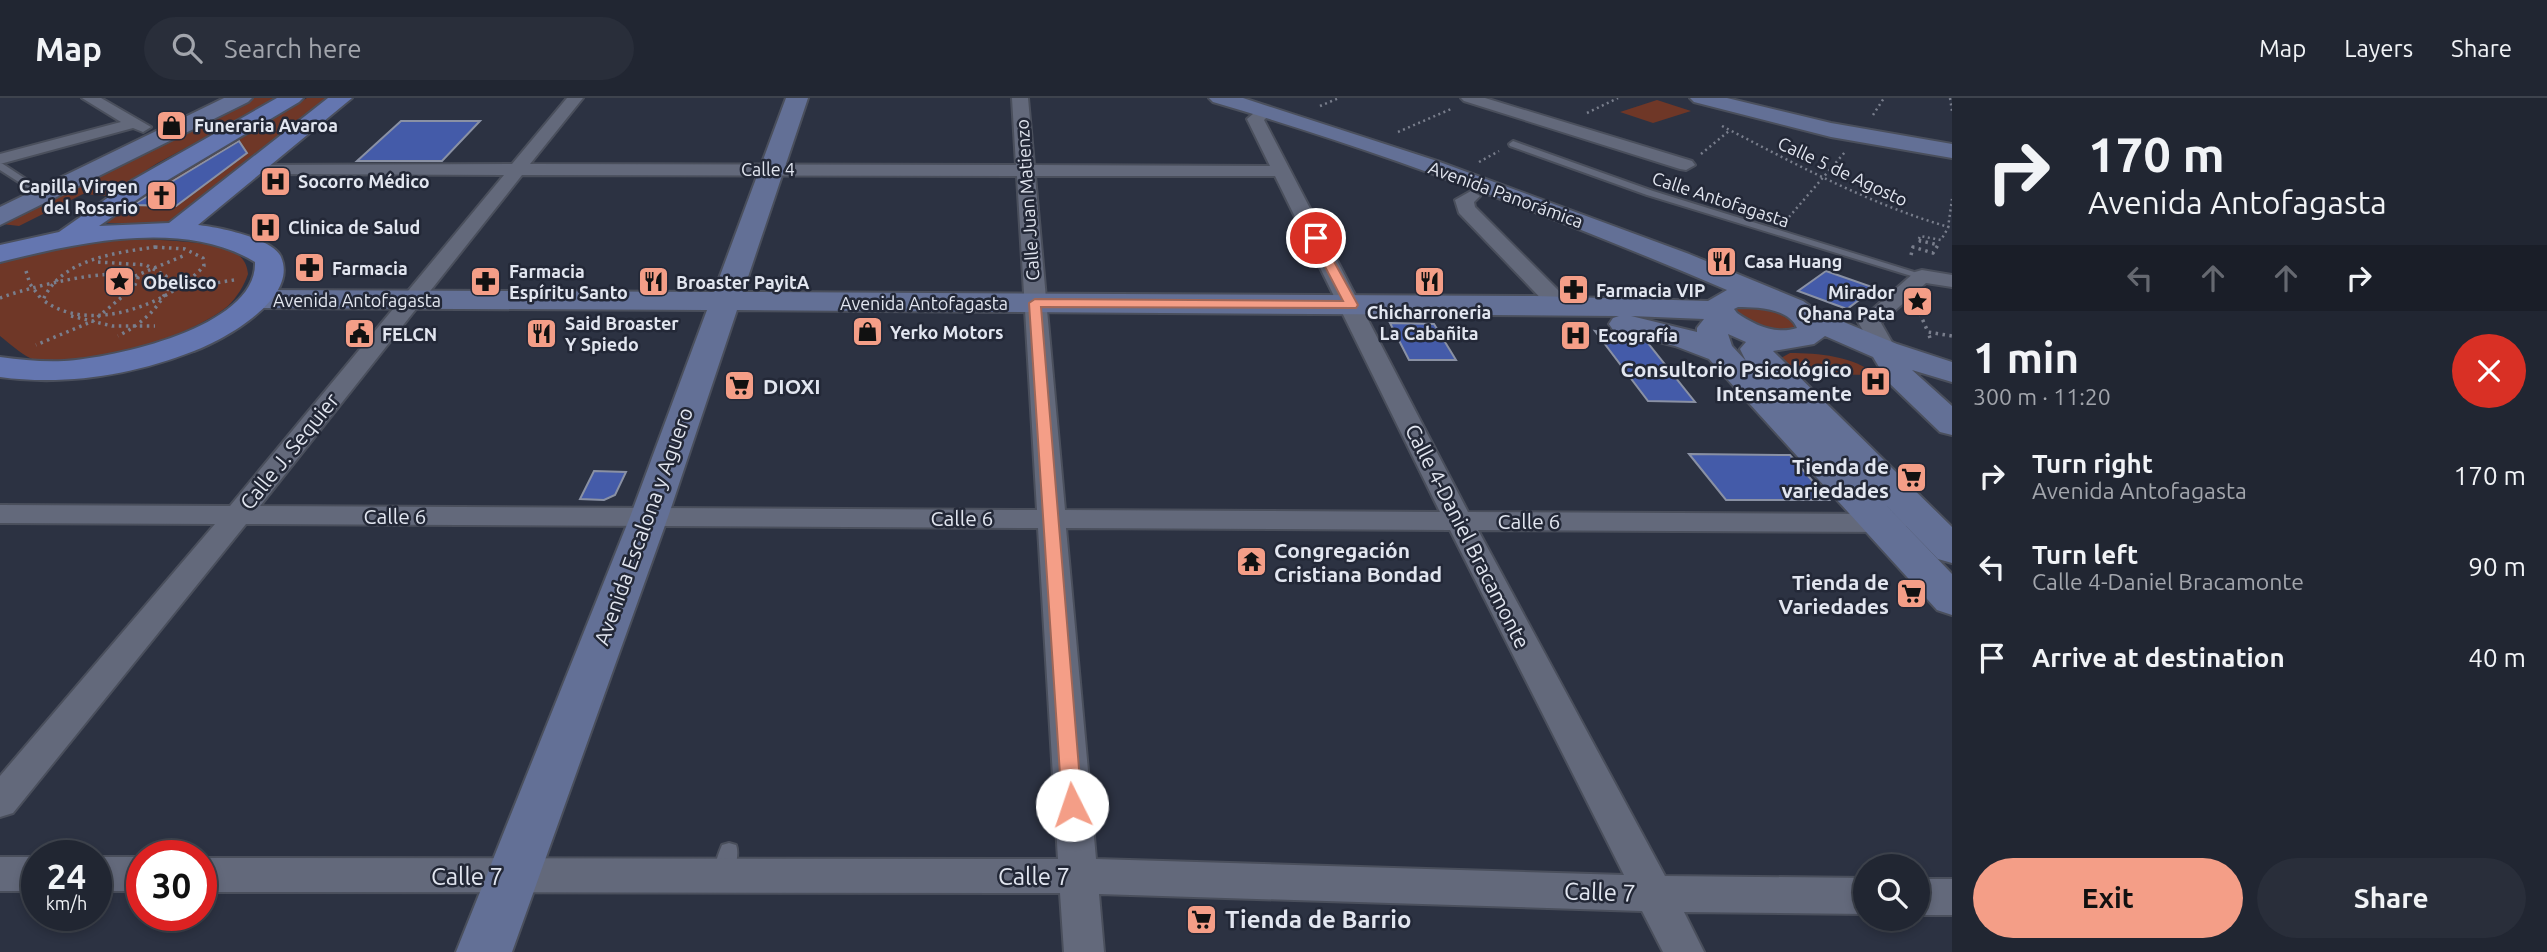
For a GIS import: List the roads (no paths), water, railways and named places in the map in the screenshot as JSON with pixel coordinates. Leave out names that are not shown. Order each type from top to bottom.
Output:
[{"type":"main road","points":[[18,259],[67,236],[142,185],[292,98]]},
{"type":"main road","points":[[173,232],[341,98]]},
{"type":"main road","points":[[38,359],[76,371],[120,363],[173,348],[211,331],[242,312],[248,289],[266,285],[270,273],[268,258],[255,246],[229,239],[173,232],[106,232],[67,236]]},
{"type":"main road","points":[[0,367],[22,372],[38,359]]},
{"type":"main road","points":[[0,386],[38,359]]},
{"type":"street","points":[[90,98],[162,138]]},
{"type":"street","points":[[0,217],[241,98]]},
{"type":"street","name":"Calle J. Sequier","points":[[0,802],[238,515],[575,98]]},
{"type":"street","name":"Avenida Escalona y Aguero","points":[[484,952],[510,876],[649,517],[797,98]]},
{"type":"street","name":"Calle Juan Matienzo","points":[[1020,98],[1084,952]]},
{"type":"street","points":[[1470,98],[1686,166]]},
{"type":"street","points":[[1701,98],[1779,119],[1952,150]]},
{"type":"street","name":"Avenida Panorámica","points":[[1210,100],[1371,145],[1471,196],[1702,283],[1741,328],[1770,337],[1790,339],[1800,320]]},
{"type":"street","name":"Avenida Panorámica","points":[[1261,115],[1615,234],[1800,320],[1952,383]]},
{"type":"street","name":"Calle 4-Daniel Bracamonte","points":[[1261,115],[1280,171],[1352,305],[1459,521],[1684,952]]},
{"type":"street","points":[[0,159],[135,122]]},
{"type":"street","name":"Calle 4","points":[[255,169],[1280,171]]},
{"type":"street","points":[[1471,196],[1464,200],[1466,209],[1561,306],[1686,339],[1720,352]]},
{"type":"street","points":[[1952,281],[1922,276],[1869,322],[1906,383],[1952,425]]},
{"type":"street","name":"Avenida Antofagasta","points":[[248,289],[411,300],[725,303],[1724,308],[1756,298],[1800,320]]},
{"type":"street","points":[[1724,308],[1712,328],[1713,341],[1720,352],[1952,600]]},
{"type":"street","points":[[1770,337],[1756,349],[1760,358],[1952,550]]},
{"type":"street","name":"Avenida Panorámica","points":[[1890,358],[1952,372]]},
{"type":"street","name":"Calle 6","points":[[0,514],[1925,523]]},
{"type":"street","name":"Calle 7","points":[[217,875],[510,876],[726,864],[1655,894],[1853,896]]},
{"type":"street","points":[[0,874],[21,874]]},
{"type":"street","points":[[1930,897],[1952,897]]},
{"type":"lane","name":"Calle Antofagasta","points":[[1513,144],[1650,193],[1922,276]]},
{"type":"lane","points":[[0,166],[45,195]]},
{"type":"place","name":"Funeraria Avaroa","points":[[171,125]]},
{"type":"place","name":"Socorro Médico","points":[[275,181]]},
{"type":"place","name":"Capilla Virgen del Rosario","points":[[161,196]]},
{"type":"place","name":"Clinica de Salud","points":[[265,227]]},
{"type":"place","name":"Casa Huang","points":[[1721,261]]},
{"type":"place","name":"Farmacia","points":[[309,268]]},
{"type":"place","name":"Farmacia Espíritu Santo","points":[[486,281]]},
{"type":"place","name":"Chicharroneria La Cabañita","points":[[1429,281]]},
{"type":"place","name":"Obelisco","points":[[120,282]]},
{"type":"place","name":"Broaster PayitA","points":[[653,282]]},
{"type":"place","name":"Farmacia VIP","points":[[1573,290]]},
{"type":"place","name":"Mirador Qhana Pata","points":[[1918,302]]},
{"type":"place","name":"Yerko Motors","points":[[867,332]]},
{"type":"place","name":"Said Broaster Y Spiedo","points":[[542,333]]},
{"type":"place","name":"FELCN","points":[[359,334]]},
{"type":"place","name":"Ecografía","points":[[1575,335]]},
{"type":"place","name":"Consultorio Psicológico Intensamente","points":[[1875,381]]},
{"type":"place","name":"DIOXI","points":[[740,386]]},
{"type":"place","name":"Tienda de variedades","points":[[1912,478]]},
{"type":"place","name":"Congregación Cristiana Bondad","points":[[1251,562]]},
{"type":"place","name":"Tienda de Variedades","points":[[1912,594]]},
{"type":"place","name":"Tienda de Barrio","points":[[1202,919]]}]
